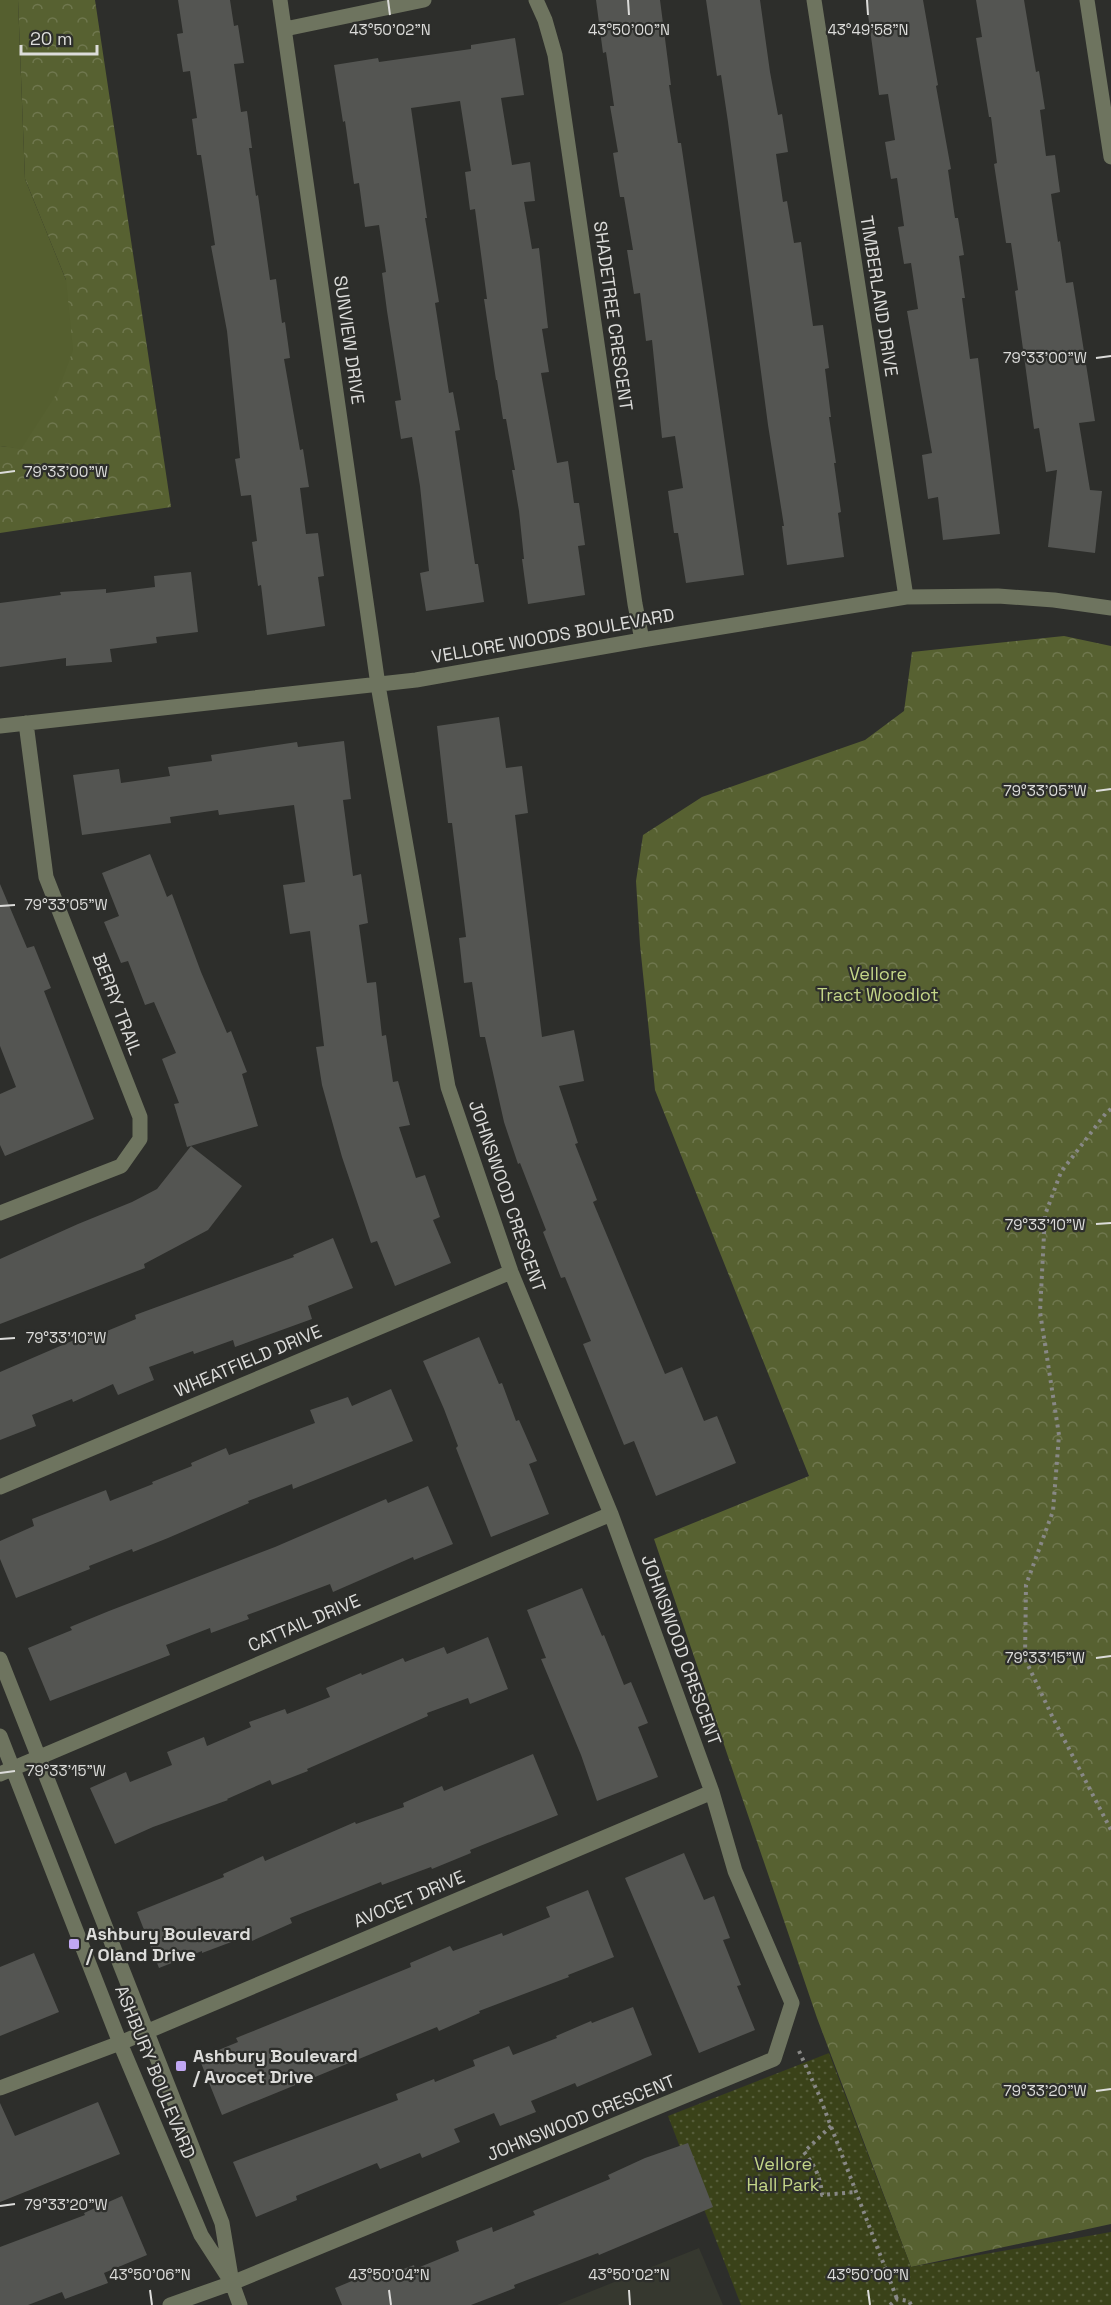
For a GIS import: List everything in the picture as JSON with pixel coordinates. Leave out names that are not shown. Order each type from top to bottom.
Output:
[{"type":"street","name":"SUNVIEW DRIVE","points":[[280,0],[378,685]]},
{"type":"street","points":[[285,29],[424,0]]},
{"type":"street","name":"SHADETREE CRESCENT","points":[[536,0],[545,20],[555,55],[642,640]]},
{"type":"street","name":"TIMBERLAND DRIVE","points":[[814,0],[906,597]]},
{"type":"street","points":[[1087,0],[1111,157]]},
{"type":"street","name":"VELLORE WOODS BOULEVARD","points":[[0,726],[378,685],[906,597],[998,596],[1054,600],[1111,608]]},
{"type":"street","name":"JOHNSWOOD CRESCENT","points":[[232,2283],[774,2059],[792,2003],[735,1870],[712,1792],[610,1514],[511,1272],[448,1087],[378,685]]},
{"type":"street","name":"BERRY TRAIL","points":[[0,1214],[121,1166],[140,1139],[140,1117],[46,877],[26,723]]},
{"type":"street","name":"WHEATFIELD DRIVE","points":[[0,1487],[511,1272]]},
{"type":"street","name":"CATTAIL DRIVE","points":[[6,1771],[610,1514]]},
{"type":"street","name":"ASHBURY BOULEVARD","points":[[0,1659],[222,2223],[232,2283],[240,2305]]},
{"type":"street","name":"ASHBURY BOULEVARD","points":[[0,1736],[6,1771],[201,2235],[232,2283]]},
{"type":"street","name":"AVOCET DRIVE","points":[[0,2088],[120,2043],[712,1792]]},
{"type":"street","points":[[170,2305],[232,2283]]},
{"type":"path","points":[[1111,1109],[1061,1172],[1045,1215],[1040,1312],[1059,1435],[1053,1512],[1026,1584],[1025,1659],[1111,1830]]},
{"type":"path","points":[[785,2024],[819,2095],[897,2299]]},
{"type":"path","points":[[831,2126],[804,2152],[816,2169],[822,2185],[822,2195],[856,2192]]},
{"type":"path","points":[[890,2305],[897,2299]]},
{"type":"path","points":[[897,2299],[909,2301],[911,2305]]},
{"type":"shaded area","points":[[0,0],[18,0],[25,179],[66,280],[73,350],[57,393],[21,449],[0,446]]},
{"type":"shaded area","points":[[699,2248],[723,2305],[557,2305]]},
{"type":"green space","points":[[18,0],[95,0],[171,507],[0,533],[0,446],[21,448],[66,280],[25,179]]},
{"type":"green space","name":"Vellore Tract Woodlot","points":[[1064,636],[1111,646],[1111,2224],[911,2267],[817,2018],[654,1539],[809,1476],[655,1090],[640,945],[636,881],[643,835],[702,797],[865,740],[904,711],[912,652]]},
{"type":"green space","name":"Vellore Hall Park","points":[[829,2053],[911,2267],[1111,2232],[1111,2305],[741,2305],[668,2116]]},
{"type":"building","points":[[178,0],[230,0],[234,26],[238,25],[244,63],[234,64],[241,112],[247,111],[252,148],[249,148],[270,280],[276,279],[282,323],[285,322],[290,358],[284,359],[309,487],[300,488],[306,534],[318,533],[324,576],[318,577],[325,626],[267,635],[261,585],[258,586],[252,542],[257,541],[251,495],[241,496],[235,459],[240,458],[227,331],[211,246],[215,245],[201,155],[197,155],[192,119],[197,118],[190,71],[183,72],[177,34],[183,33]]},
{"type":"building","points":[[596,0],[660,0],[671,85],[669,85],[678,143],[681,143],[744,575],[686,583],[678,533],[674,533],[668,491],[683,488],[675,436],[662,438],[652,340],[646,341],[640,293],[634,294],[627,250],[633,250],[624,197],[620,197],[613,153],[618,152],[610,106],[614,106],[606,52],[603,53]]},
{"type":"building","points":[[706,0],[760,0],[770,72],[778,115],[782,114],[788,152],[776,154],[783,202],[787,201],[794,243],[801,242],[813,326],[823,325],[829,368],[825,369],[831,417],[829,417],[836,463],[834,463],[841,512],[838,513],[844,557],[787,565],[782,526],[784,526],[768,425],[728,122],[721,75],[717,76]]},
{"type":"building","points":[[866,0],[923,0],[951,169],[948,170],[955,218],[958,218],[964,255],[959,256],[970,359],[978,358],[1000,534],[943,540],[938,497],[928,499],[922,455],[932,453],[907,311],[918,309],[911,263],[904,264],[898,227],[904,226],[897,178],[891,179],[885,142],[895,140],[888,94],[879,95]]},
{"type":"building","points":[[976,0],[1024,0],[1036,72],[1039,71],[1045,109],[1040,110],[1046,156],[1055,155],[1060,192],[1051,194],[1058,242],[1060,241],[1066,283],[1073,282],[1095,421],[1079,423],[1090,490],[1102,491],[1095,553],[1048,547],[1057,470],[1046,472],[1039,428],[1034,429],[1015,291],[1018,290],[1011,243],[1006,243],[994,164],[997,163],[991,117],[989,117],[976,38],[982,37]]},
{"type":"building","points":[[515,38],[524,95],[501,98],[512,165],[530,162],[535,201],[524,202],[532,249],[539,248],[548,328],[542,329],[549,372],[541,373],[557,463],[568,461],[574,503],[579,503],[585,545],[578,546],[585,595],[528,604],[519,511],[512,470],[515,470],[496,380],[484,299],[487,299],[475,209],[470,210],[465,172],[471,171],[460,101],[411,108],[427,218],[425,218],[439,302],[435,303],[449,393],[453,392],[460,430],[455,431],[475,564],[478,564],[484,602],[426,611],[420,573],[429,571],[420,486],[412,437],[401,439],[395,401],[401,400],[382,273],[386,272],[379,225],[365,227],[359,183],[354,184],[334,65],[378,58],[379,62],[471,49],[471,45]]},
{"type":"building","points":[[191,572],[198,632],[156,637],[157,643],[110,649],[112,662],[66,666],[66,658],[0,667],[0,603],[61,595],[60,592],[106,589],[106,593],[155,587],[154,576]]},
{"type":"building","points":[[499,717],[506,768],[522,766],[528,813],[515,815],[542,1037],[574,1030],[584,1081],[559,1086],[578,1143],[575,1144],[597,1200],[593,1202],[665,1374],[682,1367],[704,1421],[717,1416],[736,1463],[656,1496],[634,1441],[624,1445],[583,1344],[591,1341],[565,1277],[561,1278],[543,1232],[546,1230],[520,1163],[518,1164],[504,1122],[485,1037],[480,1037],[472,982],[464,983],[459,938],[466,937],[452,823],[448,823],[437,726]]},
{"type":"building","points":[[344,741],[351,799],[343,800],[353,876],[361,874],[368,923],[359,925],[367,983],[376,982],[382,1036],[386,1035],[393,1082],[398,1081],[410,1125],[399,1127],[416,1178],[425,1175],[440,1217],[433,1220],[451,1263],[395,1286],[377,1241],[371,1243],[342,1157],[322,1085],[316,1047],[324,1046],[310,931],[290,934],[283,885],[305,882],[294,805],[219,815],[218,810],[170,817],[171,823],[82,835],[73,775],[119,769],[121,783],[170,776],[168,767],[212,761],[211,755],[297,742],[298,747]]},
{"type":"building","points":[[150,854],[167,897],[172,894],[227,1033],[231,1031],[247,1072],[242,1074],[258,1126],[187,1147],[174,1104],[179,1103],[162,1059],[176,1053],[154,1002],[145,1005],[128,961],[121,963],[104,922],[119,916],[102,873]]},
{"type":"building","points":[[0,884],[27,948],[34,946],[51,988],[44,991],[94,1119],[5,1156],[0,1145],[0,1094],[16,1087],[0,1046]]},
{"type":"building","points":[[191,1146],[242,1186],[208,1230],[144,1264],[145,1268],[0,1324],[0,1259],[157,1189]]},
{"type":"building","points":[[333,1238],[353,1288],[308,1306],[312,1319],[235,1347],[233,1340],[149,1367],[154,1380],[118,1395],[113,1384],[73,1402],[72,1399],[32,1415],[36,1426],[0,1440],[0,1372],[88,1334],[90,1338],[136,1319],[135,1315],[294,1257],[293,1255]]},
{"type":"building","points":[[479,1337],[499,1384],[502,1383],[516,1421],[519,1420],[537,1461],[529,1464],[549,1514],[491,1537],[456,1448],[458,1446],[444,1409],[423,1361]]},
{"type":"building","points":[[391,1389],[413,1441],[293,1489],[292,1484],[248,1501],[249,1503],[168,1538],[133,1552],[132,1549],[89,1566],[90,1569],[16,1598],[0,1559],[0,1541],[34,1526],[32,1519],[106,1490],[110,1501],[153,1484],[152,1482],[192,1466],[191,1463],[226,1448],[229,1455],[315,1423],[310,1410],[348,1397],[352,1406]]},
{"type":"building","points":[[428,1486],[453,1544],[414,1560],[413,1557],[333,1592],[330,1584],[247,1615],[249,1619],[211,1633],[210,1628],[166,1645],[170,1655],[50,1701],[28,1648],[72,1630],[70,1627],[109,1611],[275,1547],[386,1499],[388,1503]]},
{"type":"building","points":[[582,1588],[624,1685],[631,1682],[648,1723],[638,1727],[658,1777],[597,1801],[581,1755],[541,1659],[546,1658],[527,1610]]},
{"type":"building","points":[[488,1637],[508,1689],[470,1704],[468,1698],[427,1713],[428,1716],[307,1769],[308,1771],[272,1785],[270,1780],[228,1800],[153,1827],[115,1844],[90,1788],[126,1772],[130,1782],[172,1765],[167,1752],[204,1737],[207,1746],[251,1727],[249,1722],[285,1709],[287,1714],[330,1697],[326,1688],[361,1673],[362,1675],[403,1658],[405,1662],[444,1647],[447,1654]]},
{"type":"building","points":[[533,1754],[558,1815],[470,1850],[471,1853],[432,1869],[431,1867],[382,1885],[381,1882],[290,1918],[292,1923],[252,1941],[250,1935],[159,1968],[137,1912],[224,1877],[223,1874],[263,1856],[265,1861],[355,1822],[356,1824],[404,1807],[403,1803],[442,1786],[444,1791]]},
{"type":"building","points":[[684,1853],[704,1900],[714,1896],[730,1938],[723,1940],[741,1985],[737,1986],[755,2030],[699,2053],[625,1878]]},
{"type":"building","points":[[588,1890],[614,1957],[568,1975],[569,1977],[479,2011],[480,2013],[439,2031],[437,2027],[222,2115],[199,2058],[238,2042],[236,2038],[411,1967],[410,1963],[450,1946],[453,1951],[502,1933],[503,1936],[550,1917],[546,1907]]},
{"type":"building","points":[[34,1953],[59,2012],[0,2036],[0,1967]]},
{"type":"building","points":[[633,2007],[652,2055],[577,2087],[575,2083],[531,2101],[536,2112],[500,2126],[494,2113],[454,2129],[460,2142],[422,2158],[420,2153],[380,2169],[377,2163],[296,2196],[297,2200],[256,2217],[233,2162],[398,2100],[396,2094],[475,2066],[473,2060],[509,2046],[513,2055],[557,2038],[556,2036],[591,2021],[592,2023]]},
{"type":"building","points":[[98,2102],[120,2154],[0,2202],[0,2103],[15,2136]]},
{"type":"building","points":[[688,2143],[713,2207],[599,2255],[598,2253],[514,2285],[515,2288],[471,2305],[342,2305],[335,2288],[371,2273],[374,2280],[414,2265],[415,2269],[459,2251],[456,2241],[492,2227],[493,2232],[535,2215],[533,2211],[610,2179],[608,2175],[645,2158]]},
{"type":"building","points":[[122,2196],[147,2255],[104,2273],[108,2283],[65,2299],[62,2292],[28,2305],[0,2305],[0,2247],[85,2215],[84,2213]]},
{"type":"place","name":"Ashbury Boulevard / Oland Drive","points":[[74,1944]]},
{"type":"place","name":"Ashbury Boulevard / Avocet Drive","points":[[181,2066]]}]
